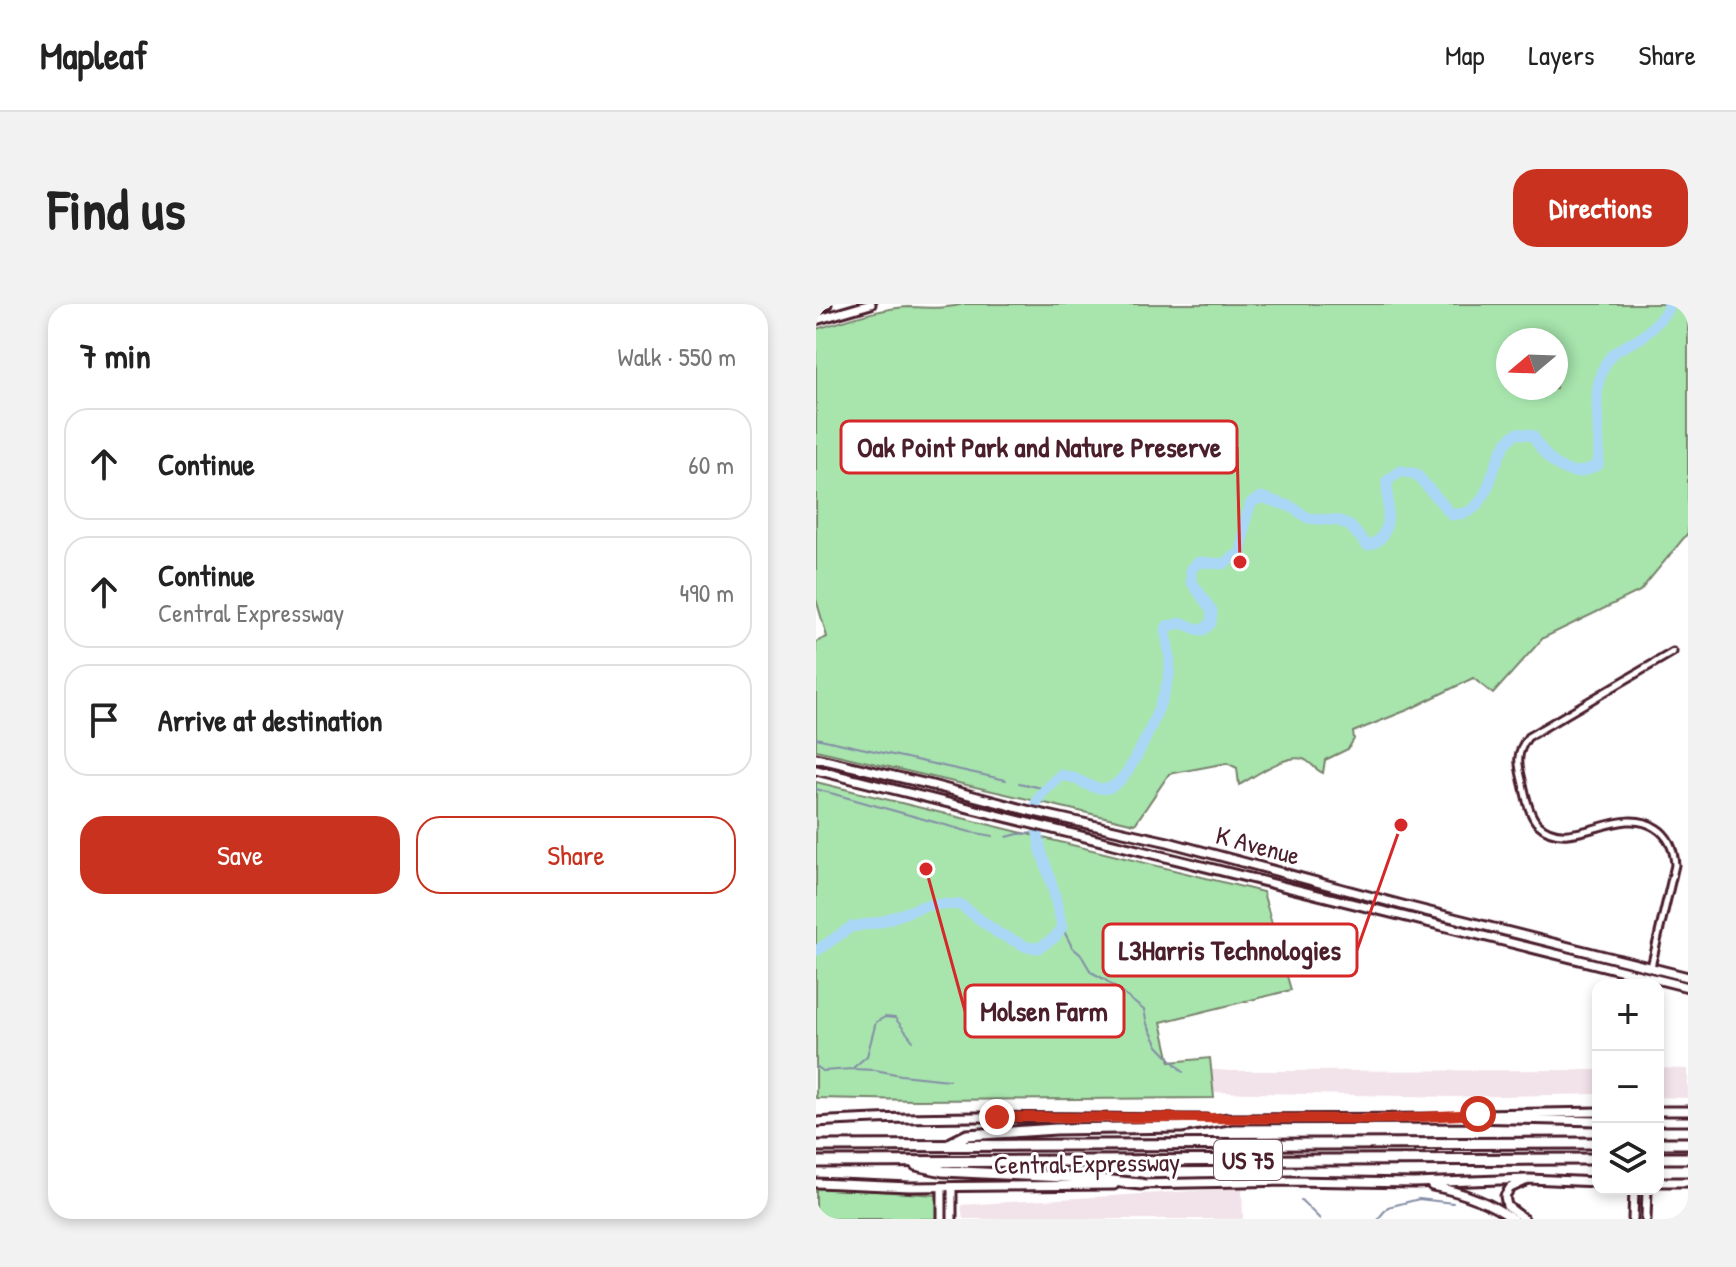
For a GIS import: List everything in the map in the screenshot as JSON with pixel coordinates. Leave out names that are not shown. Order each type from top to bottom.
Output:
[{"type":"highway","points":[[947,1145],[967,1135],[1056,1129],[1181,1127],[1228,1119]]},
{"type":"highway","name":"Central Expressway","points":[[816,1146],[1592,1143]]},
{"type":"highway","points":[[1664,1143],[1688,1143]]},
{"type":"highway","points":[[1664,1158],[1688,1158]]},
{"type":"highway","name":"Central Expressway","points":[[816,1162],[1592,1159]]},
{"type":"highway","points":[[897,1161],[943,1171],[1141,1184]]},
{"type":"main road","points":[[816,307],[827,304]]},
{"type":"main road","points":[[816,320],[871,304]]},
{"type":"main road","name":"K Avenue","points":[[816,758],[1168,842],[1688,977]]},
{"type":"main road","name":"K Avenue","points":[[816,770],[1431,922],[1638,979]]},
{"type":"main road","points":[[1229,874],[1233,859]]},
{"type":"main road","points":[[1340,900],[1342,888]]},
{"type":"main road","points":[[1431,922],[1433,912]]},
{"type":"main road","points":[[1643,979],[1651,968],[1656,979]]},
{"type":"main road","name":"K Avenue","points":[[1664,983],[1688,987]]},
{"type":"main road","points":[[1664,1111],[1688,1111]]},
{"type":"main road","points":[[1429,1118],[1519,1112],[1592,1112]]},
{"type":"main road","name":"Central Expressway","points":[[816,1122],[980,1117],[1592,1121]]},
{"type":"main road","points":[[1664,1121],[1688,1121]]},
{"type":"main road","points":[[1524,1219],[1507,1206],[1505,1196],[1510,1188],[1529,1179]]},
{"type":"main road","name":"Central Expressway","points":[[816,1183],[952,1187],[1290,1181],[1414,1183],[1529,1179],[1592,1182]]},
{"type":"main road","points":[[1664,1182],[1688,1182]]},
{"type":"main road","points":[[1414,1183],[1468,1195],[1513,1219]]},
{"type":"main road","points":[[942,1187],[942,1219]]},
{"type":"main road","points":[[952,1187],[952,1219]]},
{"type":"main road","points":[[1633,1219],[1634,1195]]},
{"type":"main road","points":[[1646,1219],[1647,1195]]},
{"type":"street","points":[[1651,968],[1675,865],[1664,833],[1638,820],[1613,822],[1578,833],[1562,834],[1544,829],[1534,820],[1531,812],[1518,757],[1528,737],[1673,652]]},
{"type":"shaded area","points":[[816,1022],[1119,1063],[1231,1071],[1592,1070],[1592,1094],[1454,1097],[1213,1092]]},
{"type":"shaded area","points":[[1664,1068],[1688,1069],[1688,1098],[1664,1097]]},
{"type":"shaded area","points":[[1242,1188],[1243,1219],[963,1219],[961,1205]]},
{"type":"green space","points":[[963,304],[1688,304],[1688,533],[1640,591],[1543,638],[1493,694],[1473,678],[1410,709],[1353,732],[1354,739],[1348,749],[1325,760],[1323,773],[1307,761],[1292,759],[1239,785],[1237,768],[1227,763],[1169,774],[1135,824],[816,750],[816,642],[827,637],[816,599],[816,329],[895,308],[942,308]]},
{"type":"green space","points":[[816,782],[1263,892],[1291,990],[1161,1022],[1170,1062],[1210,1058],[1214,1098],[816,1098]]},
{"type":"green space","points":[[816,1187],[938,1195],[939,1219],[816,1219]]},
{"type":"waterway","points":[[816,951],[851,927],[880,922],[924,906],[942,904],[961,905],[998,933],[1027,947],[1039,948],[1054,938],[1062,927],[1041,851],[1035,818],[1036,803],[1061,775],[1108,788],[1127,772],[1146,739],[1166,686],[1170,664],[1167,626],[1183,623],[1203,630],[1211,623],[1212,611],[1191,581],[1191,569],[1199,562],[1223,564],[1241,552],[1251,503],[1261,497],[1292,507],[1308,518],[1340,521],[1350,526],[1367,545],[1376,542],[1386,529],[1387,481],[1401,471],[1416,474],[1452,515],[1465,513],[1482,499],[1502,451],[1517,433],[1533,436],[1546,455],[1564,469],[1579,472],[1598,465],[1597,394],[1603,367],[1614,353],[1649,331],[1668,310],[1669,304]]},
{"type":"waterway","points":[[816,738],[1006,780]]},
{"type":"waterway","points":[[1019,783],[1046,789]]},
{"type":"waterway","points":[[816,789],[993,836]]},
{"type":"waterway","points":[[1007,837],[1037,833]]},
{"type":"waterway","points":[[1062,927],[1072,947],[1091,972],[1144,1010],[1158,1046],[1183,1072]]},
{"type":"waterway","points":[[853,1068],[867,1056],[876,1022],[885,1017],[895,1018],[913,1041]]},
{"type":"waterway","points":[[816,1066],[823,1071],[875,1070],[949,1080]]},
{"type":"waterway","points":[[1378,1219],[1388,1207],[1419,1199],[1453,1203]]},
{"type":"waterway","points":[[1301,1200],[1320,1219]]},
{"type":"place","name":"Oak Point Park and Nature Preserve","points":[[1240,562]]},
{"type":"place","name":"L3Harris Technologies","points":[[1401,825]]},
{"type":"place","name":"Molsen Farm","points":[[926,869]]},
{"type":"route","points":[[997,1117],[1386,1119],[1478,1114]]}]
